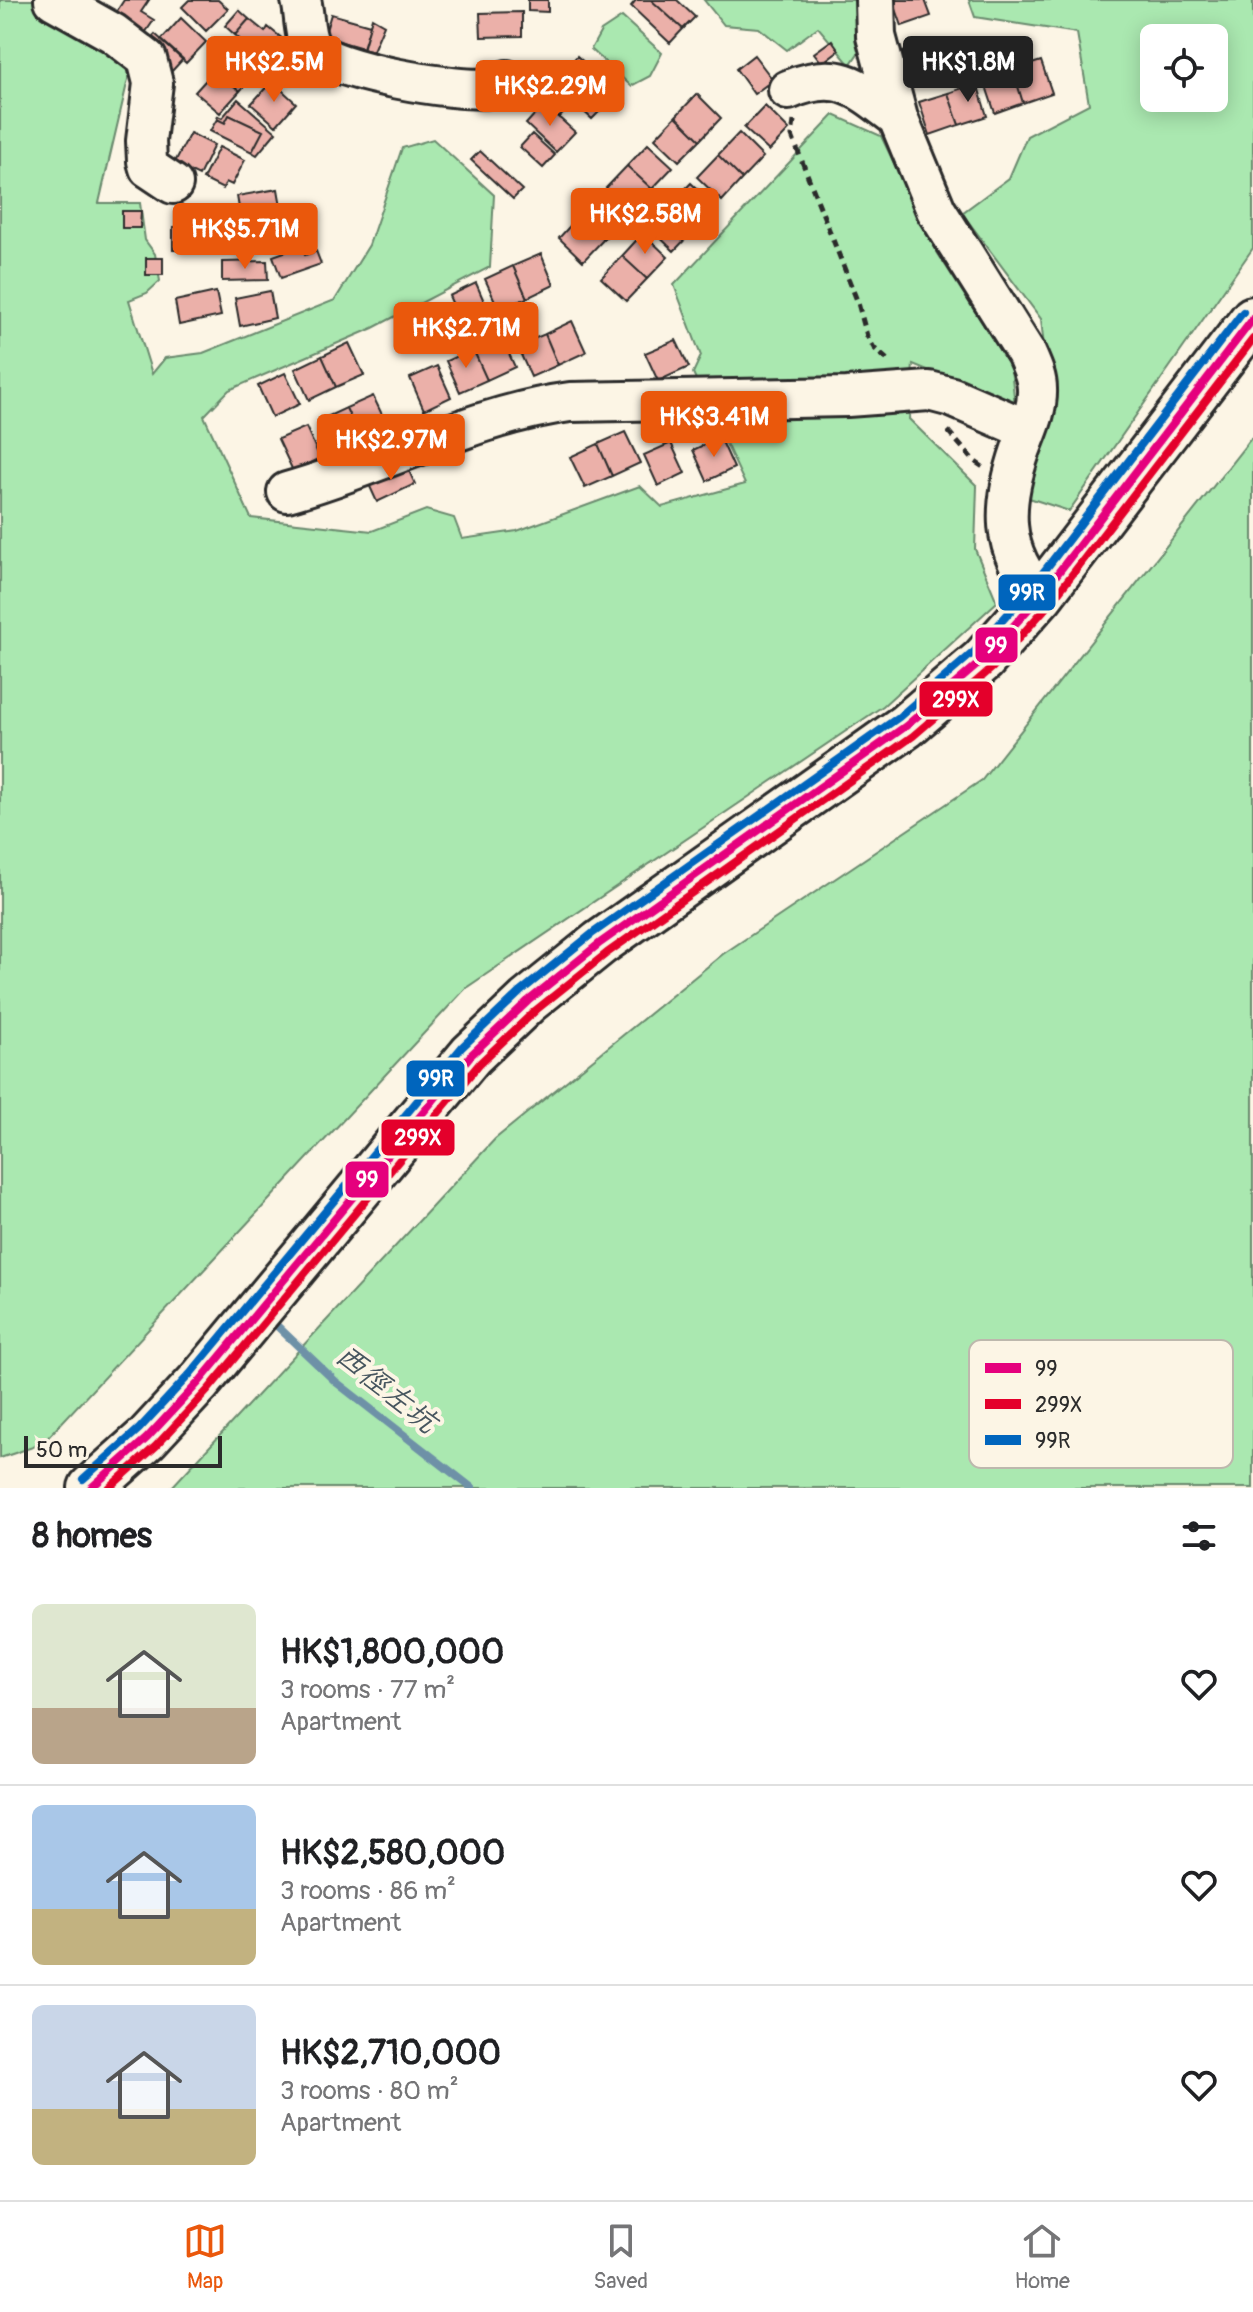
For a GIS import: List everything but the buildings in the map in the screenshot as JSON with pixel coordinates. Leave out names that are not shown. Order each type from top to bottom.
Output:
[{"type":"main road","points":[[91,1488],[147,1438],[199,1382],[448,1081],[502,1024],[600,943],[931,706],[983,660],[1041,595],[1253,319]]},
{"type":"street","points":[[54,0],[113,33],[147,59],[153,83],[146,141],[147,161],[149,168],[173,184]]},
{"type":"street","points":[[301,0],[311,46],[342,65],[365,73],[456,86],[490,88],[507,80]]},
{"type":"street","points":[[875,0],[876,36],[898,118],[936,210],[1026,353],[1031,366],[1037,390],[1012,483],[1008,530],[1015,560],[1041,595]]},
{"type":"street","points":[[788,90],[814,80],[846,82],[898,118]]},
{"type":"street","points":[[287,492],[334,479],[387,456],[530,409],[555,404],[847,397],[929,391],[952,397],[1028,430]]},
{"type":"path","points":[[792,136],[858,303],[867,336],[874,348],[920,392]]},
{"type":"path","points":[[944,426],[979,465],[996,473]]},
{"type":"green space","points":[[0,0],[43,0],[118,52],[129,75],[99,203],[140,203],[145,240],[155,254],[160,281],[147,293],[129,300],[152,374],[165,358],[203,353],[335,300],[369,245],[402,148],[433,139],[494,195],[490,267],[373,328],[229,390],[204,416],[251,518],[372,531],[426,510],[454,518],[462,539],[517,531],[640,486],[662,507],[745,484],[693,373],[701,356],[674,285],[834,115],[881,136],[937,252],[1011,368],[1015,406],[913,364],[909,419],[977,486],[975,549],[997,602],[883,706],[466,988],[42,1444],[0,1458]]},
{"type":"green space","points":[[704,0],[866,0],[867,40],[850,65],[818,27],[787,50],[759,28],[724,25]]},
{"type":"green space","points":[[969,0],[1253,0],[1253,248],[1069,511],[1023,496],[1050,404],[1041,319],[962,213],[1009,178],[1027,136],[1089,104],[1077,33],[975,17]]},
{"type":"green space","points":[[622,17],[662,53],[650,76],[631,86],[591,49],[601,31]]},
{"type":"green space","points":[[1253,436],[1253,1488],[171,1488],[495,1139],[723,954],[982,780]]},
{"type":"waterway","name":"西徑左坑","points":[[274,1323],[336,1382],[472,1488]]},
{"type":"transit line","name":"99R","points":[[83,1479],[139,1429],[190,1374],[462,1047],[520,992],[593,933],[899,717],[975,651],[1032,587],[1243,312]]},
{"type":"transit line","name":"99","points":[[91,1488],[147,1438],[199,1382],[471,1055],[528,1001],[600,943],[906,726],[983,660],[1041,595],[1253,319]]},
{"type":"transit line","name":"299X","points":[[109,1488],[156,1446],[208,1390],[480,1063],[536,1010],[607,953],[913,736],[992,668],[1051,602],[1253,339]]}]
